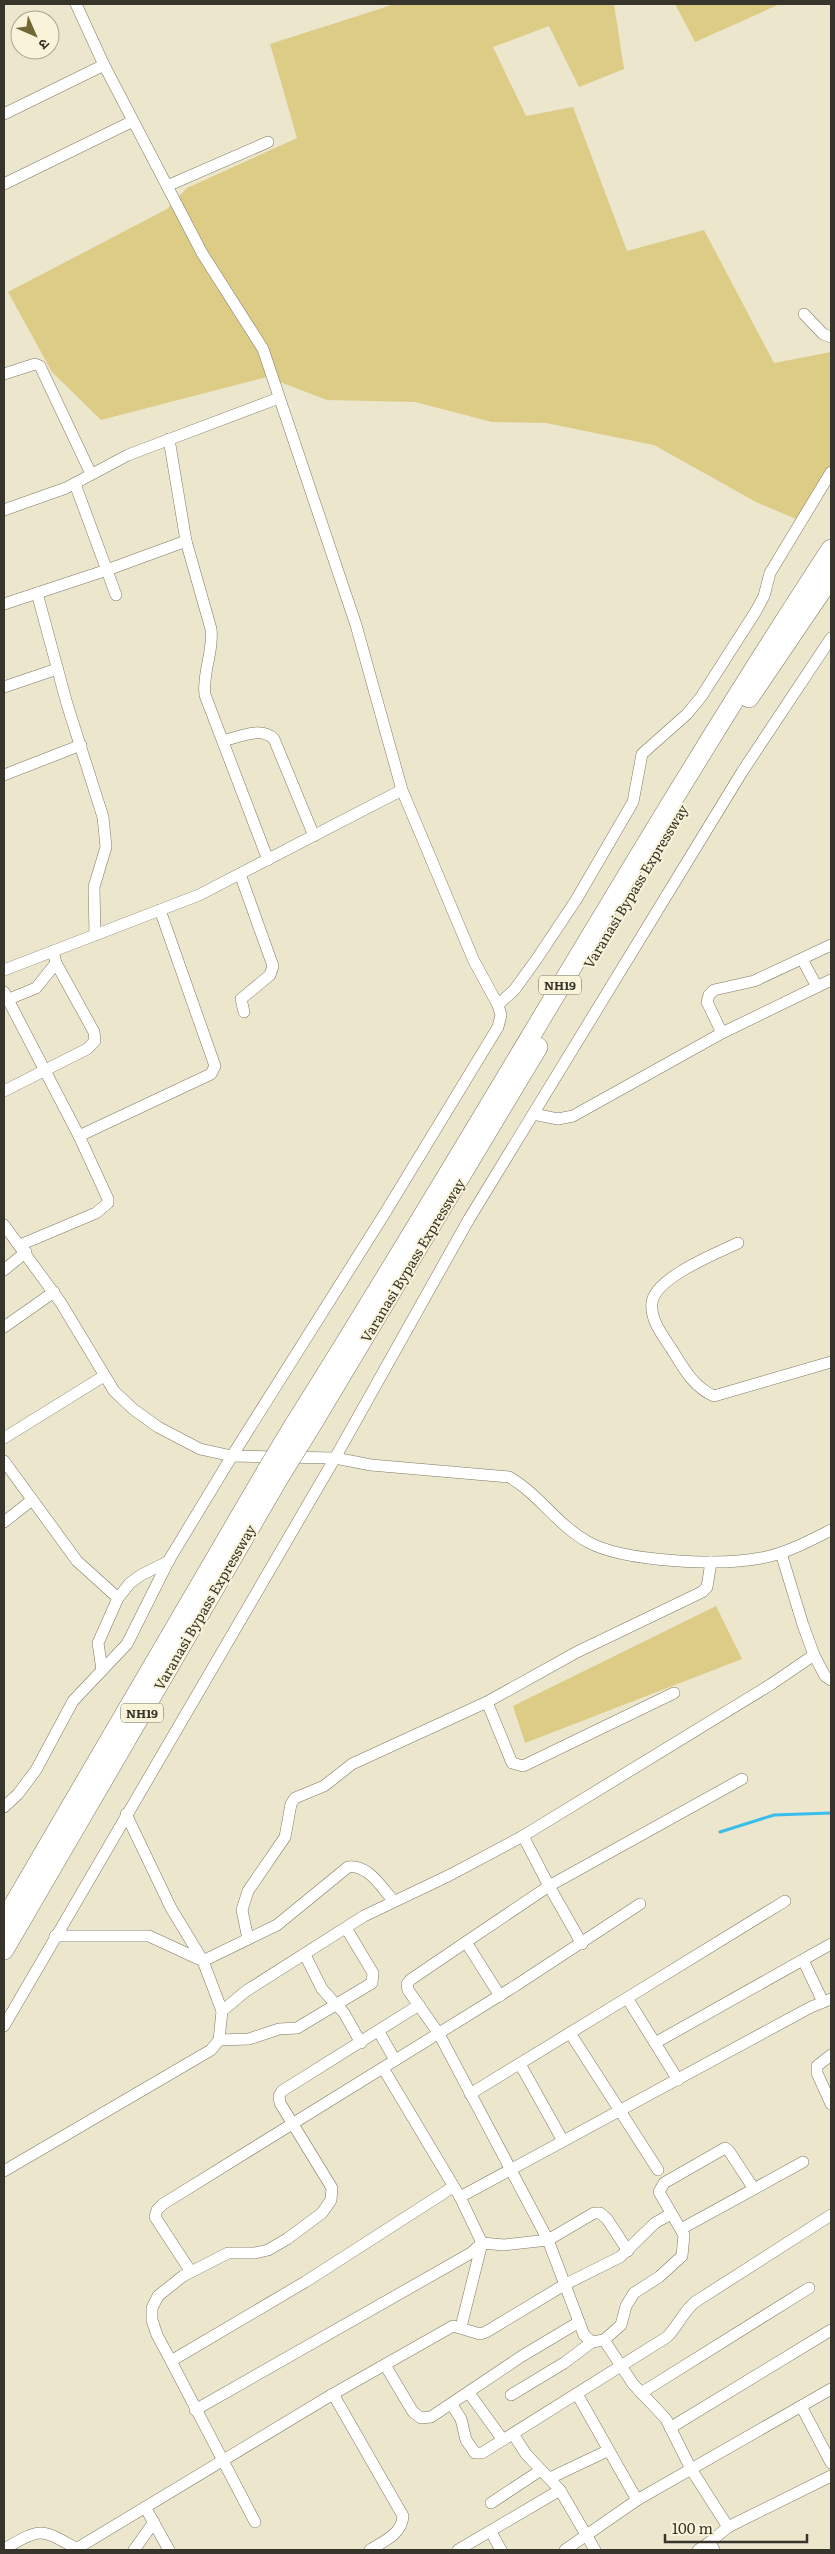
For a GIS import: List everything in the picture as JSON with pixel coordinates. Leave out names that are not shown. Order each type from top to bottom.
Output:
[{"type":"highway","name":"Varanasi Bypass Expressway","points":[[301,1428],[378,1289],[741,687],[831,549]]},
{"type":"highway","name":"Varanasi Bypass Expressway","points":[[4,1921],[301,1428],[751,694],[831,577]]},
{"type":"highway","name":"Varanasi Bypass Expressway","points":[[4,1950],[274,1473]]},
{"type":"street","points":[[4,1815],[6,1804],[18,1794],[36,1770],[73,1701],[127,1644],[169,1560],[232,1456],[386,1213],[498,1027],[500,1015],[498,1005],[474,961],[402,790],[356,625],[263,349],[202,253],[104,65],[76,4]]},
{"type":"street","points":[[4,114],[104,65]]},
{"type":"street","points":[[4,184],[133,121]]},
{"type":"street","points":[[167,186],[268,142]]},
{"type":"street","points":[[804,314],[822,334],[831,337]]},
{"type":"street","points":[[4,374],[29,366],[40,366],[91,474]]},
{"type":"street","points":[[4,510],[75,484],[128,455],[279,398]]},
{"type":"street","points":[[169,439],[186,541],[212,629],[204,686],[205,695],[268,860]]},
{"type":"street","points":[[498,1005],[515,989],[576,900],[633,802],[642,754],[687,714],[701,697],[756,612],[764,596],[770,572],[831,472]]},
{"type":"street","points":[[75,484],[116,595]]},
{"type":"street","points":[[4,604],[107,570],[186,541]]},
{"type":"street","points":[[37,593],[57,668],[99,799],[106,836],[104,857],[94,887],[95,935]]},
{"type":"street","points":[[4,2026],[335,1458],[469,1219],[742,772],[831,638]]},
{"type":"street","points":[[4,687],[57,668]]},
{"type":"street","points":[[223,741],[262,732],[274,739],[314,836]]},
{"type":"street","points":[[4,775],[81,745]]},
{"type":"street","points":[[4,970],[199,895],[402,790]]},
{"type":"street","points":[[240,874],[273,966],[270,975],[241,999],[244,1012]]},
{"type":"street","points":[[78,1136],[211,1074],[214,1070],[215,1066],[160,910]]},
{"type":"street","points":[[722,1033],[708,1002],[709,995],[714,990],[754,981],[831,945]]},
{"type":"street","points":[[4,1091],[88,1049],[95,1038],[56,963],[52,951]]},
{"type":"street","points":[[802,959],[817,987]]},
{"type":"street","points":[[4,1270],[23,1249],[96,1213],[108,1203],[106,1193],[45,1070],[5,997],[36,988],[56,963]]},
{"type":"street","points":[[533,1114],[558,1119],[573,1116],[722,1033],[831,980]]},
{"type":"street","points":[[4,1226],[54,1292],[114,1390],[133,1409],[158,1427],[200,1450],[232,1456],[335,1458],[371,1464],[509,1477],[525,1486],[567,1529],[590,1543],[620,1552],[656,1558],[729,1562],[781,1553],[831,1530]]},
{"type":"street","points":[[738,1243],[670,1278],[654,1294],[651,1304],[655,1323],[684,1371],[704,1392],[714,1396],[831,1362]]},
{"type":"street","points":[[4,1328],[54,1292]]},
{"type":"street","points":[[4,1438],[104,1376]]},
{"type":"street","points":[[4,1461],[77,1561],[118,1598]]},
{"type":"street","points":[[4,1522],[32,1500]]},
{"type":"street","points":[[781,1553],[814,1655],[825,1676],[831,1680]]},
{"type":"street","points":[[102,1670],[98,1643],[118,1598],[130,1583],[140,1575],[169,1560]]},
{"type":"street","points":[[248,1939],[242,1910],[248,1891],[285,1837],[291,1804],[295,1798],[324,1786],[352,1764],[487,1702],[577,1652],[702,1592],[707,1587],[713,1562]]},
{"type":"street","points":[[222,2011],[246,1991],[346,1928],[393,1900],[450,1875],[523,1836],[773,1683],[814,1655]]},
{"type":"street","points":[[487,1702],[512,1763],[523,1766],[674,1693]]},
{"type":"street","points":[[728,2527],[691,2469],[666,2419],[619,2366],[610,2347],[584,2335],[548,2240],[439,2034],[408,1990],[407,1984],[410,1980],[549,1886],[742,1779]]},
{"type":"street","points":[[4,2171],[211,2050],[219,2040],[222,2011],[203,1961],[171,1908],[126,1814]]},
{"type":"street","points":[[523,1836],[582,1944]]},
{"type":"street","points":[[203,1961],[277,1925],[348,1867],[357,1866],[366,1871],[393,1900]]},
{"type":"street","points":[[470,2094],[785,1901]]},
{"type":"street","points":[[191,2272],[161,2230],[155,2217],[157,2210],[163,2204],[500,1996],[582,1944],[640,1904]]},
{"type":"street","points":[[219,2040],[249,2039],[279,2029],[297,2028],[337,2006],[372,1983],[374,1979],[367,1962],[346,1928]]},
{"type":"street","points":[[55,1936],[149,1936],[203,1961]]},
{"type":"street","points":[[466,1942],[500,1996]]},
{"type":"street","points":[[655,2043],[831,1944]]},
{"type":"street","points":[[304,1955],[322,1989],[337,2006],[361,2043]]},
{"type":"street","points":[[171,2361],[457,2192],[510,2170],[619,2109],[678,2080],[827,2000],[803,1960]]},
{"type":"street","points":[[627,1998],[678,2080]]},
{"type":"street","points":[[255,2522],[157,2335],[152,2320],[152,2308],[158,2296],[168,2285],[191,2272],[228,2254],[254,2253],[268,2250],[287,2239],[322,2213],[331,2200],[332,2188],[280,2103],[279,2096],[282,2091],[379,2032],[419,2005]]},
{"type":"street","points":[[379,2032],[395,2060]]},
{"type":"street","points":[[570,2033],[658,2170]]},
{"type":"street","points":[[831,2055],[817,2066],[818,2074],[831,2104]]},
{"type":"street","points":[[520,2064],[563,2141]]},
{"type":"street","points":[[382,2068],[457,2192],[482,2243],[461,2327]]},
{"type":"street","points":[[511,2395],[621,2325],[626,2306],[634,2293],[679,2261],[685,2242],[681,2229],[670,2214],[659,2192],[660,2188],[672,2178],[725,2148],[730,2150],[754,2189]]},
{"type":"street","points":[[681,2229],[803,2162]]},
{"type":"street","points":[[196,2410],[471,2253],[482,2243],[504,2245],[548,2240],[594,2213],[600,2213],[607,2219],[628,2251]]},
{"type":"street","points":[[4,2549],[36,2532],[47,2532],[77,2549],[333,2394],[453,2326],[480,2334],[564,2285],[628,2251],[655,2223],[670,2214]]},
{"type":"street","points":[[452,2405],[461,2419],[466,2440],[475,2453],[482,2453],[666,2338],[676,2328],[687,2308],[695,2302],[831,2215]]},
{"type":"street","points":[[641,2393],[810,2288]]},
{"type":"street","points":[[385,2365],[413,2412],[421,2418],[431,2417],[452,2405],[522,2356],[579,2322]]},
{"type":"street","points":[[670,2428],[831,2330]]},
{"type":"street","points":[[565,2550],[637,2500],[831,2389]]},
{"type":"street","points":[[469,2392],[508,2437],[560,2490],[595,2550]]},
{"type":"street","points":[[333,2394],[402,2516],[402,2526],[396,2533],[370,2550]]},
{"type":"street","points":[[577,2394],[607,2451],[637,2500]]},
{"type":"street","points":[[801,2406],[831,2463]]},
{"type":"street","points":[[550,2478],[607,2451]]},
{"type":"street","points":[[491,2503],[541,2470]]},
{"type":"street","points":[[698,2550],[712,2546],[728,2527],[831,2476]]},
{"type":"street","points":[[458,2550],[560,2490]]},
{"type":"street","points":[[146,2507],[169,2550]]},
{"type":"street","points":[[134,2550],[154,2522]]},
{"type":"street","points":[[491,2532],[501,2550]]},
{"type":"shaded area","points":[[395,4],[614,4],[624,69],[579,87],[549,26],[493,47],[526,116],[573,107],[627,251],[704,230],[774,363],[831,352],[831,482],[803,522],[756,502],[654,445],[546,423],[492,422],[415,402],[327,400],[267,377],[101,420],[52,372],[8,292],[167,209],[187,188],[297,138],[270,44]]},
{"type":"shaded area","points":[[675,4],[780,4],[695,42]]},
{"type":"shaded area","points":[[716,1606],[742,1659],[525,1743],[513,1706]]},
{"type":"waterway","points":[[720,1832],[774,1815],[831,1813]]}]
